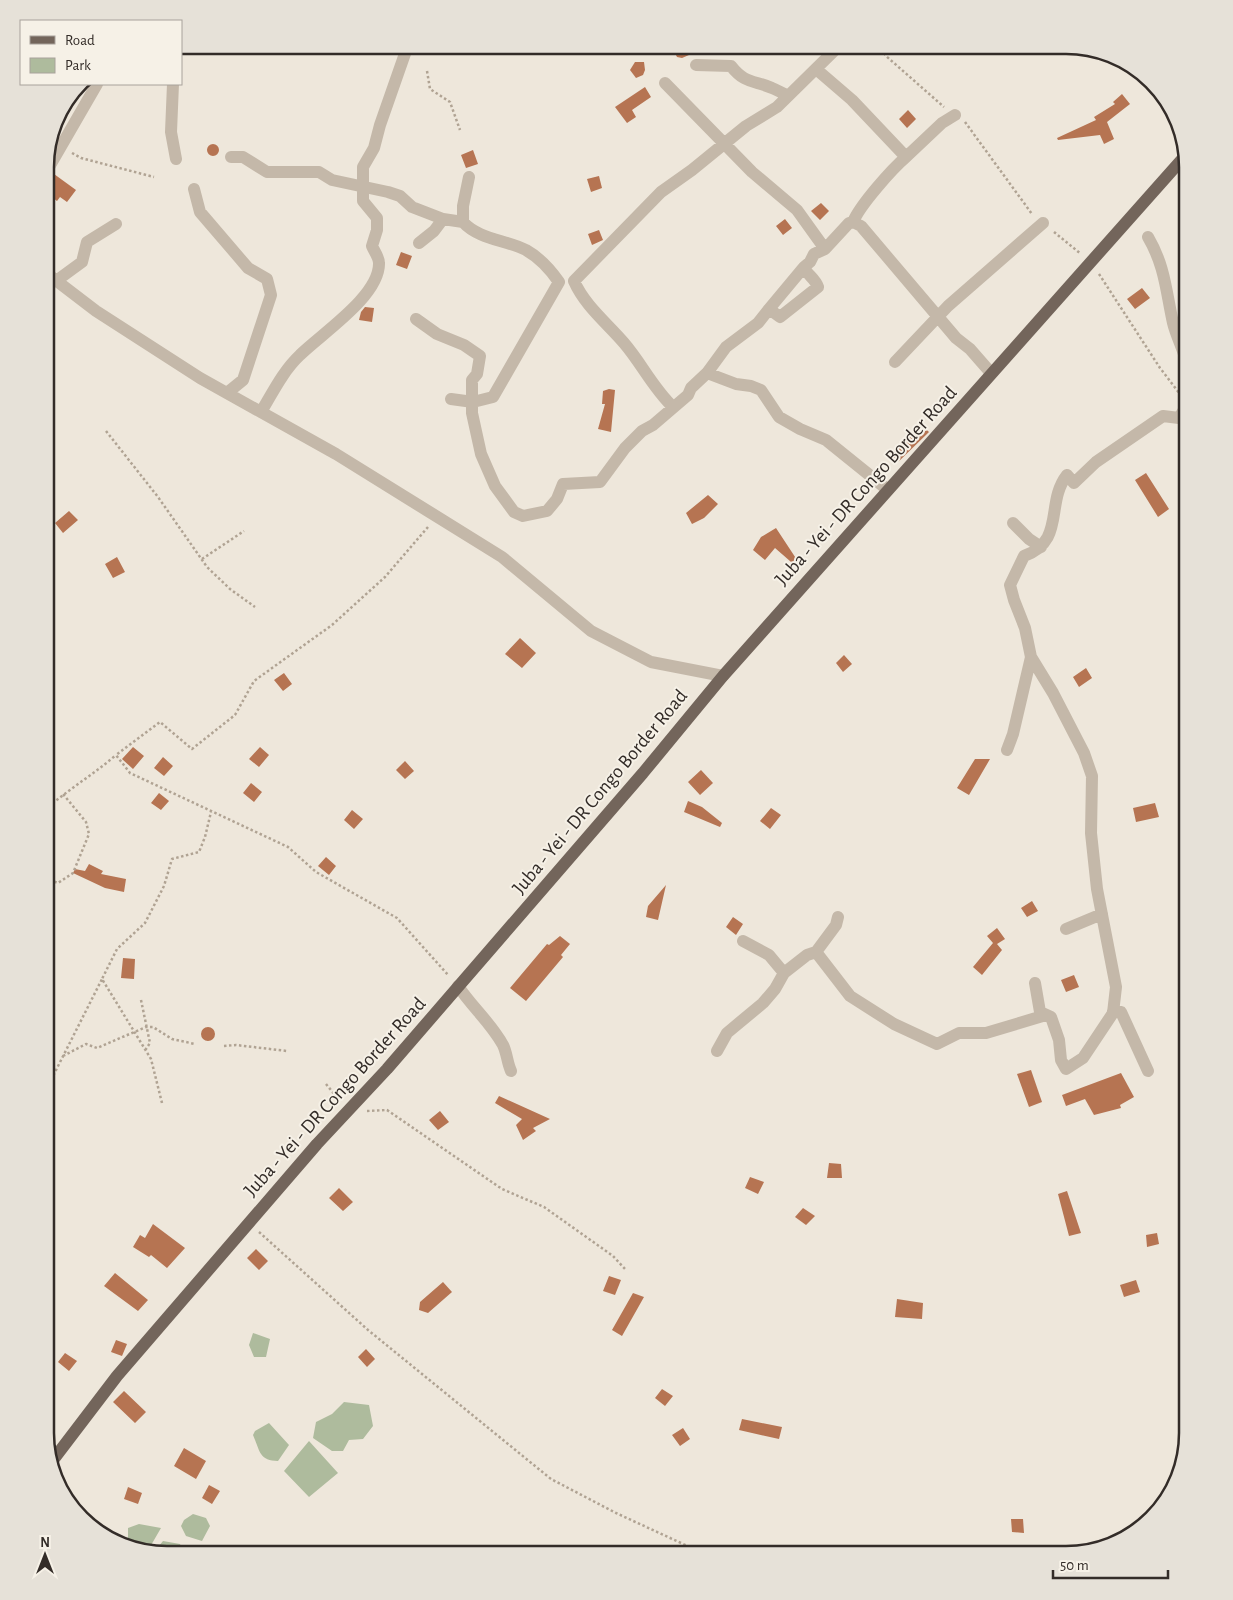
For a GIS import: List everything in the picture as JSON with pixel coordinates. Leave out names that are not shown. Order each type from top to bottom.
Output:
[{"type":"main road","name":"Juba - Yei - DR Congo Border Road","points":[[56,1455],[117,1376],[249,1222],[643,773],[722,676],[1179,163]]},
{"type":"street","points":[[261,412],[278,381],[295,361],[357,306],[377,273],[378,260],[372,246],[377,230],[377,218],[363,201],[363,167],[374,148],[405,54]]},
{"type":"street","points":[[673,407],[648,378],[625,344],[585,300],[574,281],[661,192],[759,117],[777,107],[787,95],[831,54]]},
{"type":"street","points":[[696,65],[731,66],[738,75],[750,82],[773,88],[787,95]]},
{"type":"street","points":[[816,69],[852,100],[906,157]]},
{"type":"street","points":[[666,83],[768,187],[797,210],[825,249]]},
{"type":"street","points":[[54,159],[97,85]]},
{"type":"street","points":[[173,85],[171,132],[176,159]]},
{"type":"street","points":[[416,319],[437,334],[464,346],[480,356],[477,374],[472,380],[471,394],[476,436],[488,472],[495,486],[514,512],[523,516],[547,511],[557,499],[563,484],[600,482],[625,448],[642,431],[653,425],[688,395],[691,388],[707,373],[726,347],[758,323],[810,262],[814,254],[825,249],[849,223],[853,222],[886,177],[942,123],[956,116]]},
{"type":"street","points":[[231,157],[243,157],[267,172],[319,172],[332,180],[400,196],[412,207],[443,220],[463,222],[472,229],[533,255],[548,267],[559,282],[493,397],[473,402],[451,399]]},
{"type":"street","points":[[463,222],[469,177]]},
{"type":"street","points":[[194,189],[200,212],[248,268],[266,279],[271,295],[243,380],[227,393]]},
{"type":"street","points":[[419,242],[434,231],[443,220]]},
{"type":"street","points":[[853,222],[861,226],[877,248],[991,373]]},
{"type":"street","points":[[895,362],[932,326],[938,316],[1042,223]]},
{"type":"street","points":[[116,224],[87,242],[82,262],[56,281],[96,311],[227,393],[336,454],[502,558],[591,631],[651,662],[722,676]]},
{"type":"street","points":[[1148,237],[1165,275],[1173,323],[1179,338]]},
{"type":"street","points":[[769,310],[780,317],[818,287],[815,280],[806,272],[804,267]]},
{"type":"street","points":[[707,373],[761,390],[779,417],[800,429],[826,440],[888,490]]},
{"type":"street","points":[[1035,983],[1040,1012],[1052,1017],[1059,1040],[1061,1060],[1066,1069],[1082,1058],[1113,1010],[1116,987],[1096,889],[1091,833],[1092,776],[1080,745],[1031,657],[1025,628],[1010,585],[1024,556],[1038,551],[1050,534],[1056,498],[1061,482],[1067,475],[1074,483],[1096,462],[1163,416],[1179,418]]},
{"type":"street","points":[[1012,523],[1028,540],[1041,547]]},
{"type":"street","points":[[1007,750],[1013,734],[1031,657]]},
{"type":"street","points":[[1066,929],[1102,914]]},
{"type":"street","points":[[717,1051],[727,1033],[763,1003],[775,989],[784,973],[807,955],[816,952],[836,925],[838,917]]},
{"type":"street","points":[[743,941],[769,955],[784,973]]},
{"type":"street","points":[[816,952],[850,996],[894,1024],[937,1044],[959,1033],[993,1031],[1046,1015]]},
{"type":"street","points":[[458,986],[504,1046],[511,1071]]},
{"type":"street","points":[[1113,1010],[1121,1012],[1148,1071]]},
{"type":"path","points":[[885,54],[967,124],[1030,212],[1090,261],[1160,368],[1179,392]]},
{"type":"path","points":[[427,71],[430,89],[450,102],[460,130]]},
{"type":"path","points":[[61,147],[81,158],[154,177]]},
{"type":"path","points":[[106,431],[202,559],[230,589],[254,607]]},
{"type":"path","points":[[54,802],[160,722],[192,749],[235,715],[254,681],[332,625],[385,577],[436,517]]},
{"type":"path","points":[[202,559],[244,531]]},
{"type":"path","points":[[116,755],[130,773],[288,847],[316,872],[397,918],[458,986]]},
{"type":"path","points":[[54,881],[58,883],[73,873],[89,834],[86,822],[63,794]]},
{"type":"path","points":[[54,1074],[117,949],[145,923],[164,886],[172,859],[198,852],[205,837],[211,812]]},
{"type":"path","points":[[102,979],[151,1059],[162,1103]]},
{"type":"path","points":[[141,1000],[150,1043],[146,1049]]},
{"type":"path","points":[[63,1056],[86,1044],[98,1048],[146,1027],[153,1027],[172,1039],[195,1044]]},
{"type":"path","points":[[224,1046],[236,1044],[287,1051]]},
{"type":"path","points":[[326,1084],[342,1103],[367,1111],[387,1110],[502,1189],[544,1207],[612,1256],[625,1269]]},
{"type":"path","points":[[249,1222],[368,1330],[551,1479],[616,1513],[687,1546]]},
{"type":"green space","points":[[253,1333],[270,1339],[266,1357],[254,1357],[249,1345]]},
{"type":"green space","points":[[344,1402],[369,1405],[373,1426],[363,1439],[349,1440],[343,1451],[332,1451],[313,1438],[316,1422],[332,1414]]},
{"type":"green space","points":[[269,1423],[289,1445],[278,1461],[267,1459],[261,1454],[253,1435],[255,1431]]},
{"type":"green space","points":[[309,1441],[338,1473],[309,1497],[284,1471]]},
{"type":"green space","points":[[193,1514],[206,1518],[210,1526],[202,1541],[186,1536],[181,1526],[184,1520]]},
{"type":"green space","points":[[139,1524],[161,1528],[151,1545],[128,1538],[128,1528]]},
{"type":"green space","points":[[163,1541],[180,1544],[181,1546],[166,1546],[159,1546]]},
{"type":"building","points":[[676,54],[689,54],[682,58],[677,57]]},
{"type":"building","points":[[635,62],[644,62],[645,70],[643,75],[636,78],[630,70]]},
{"type":"building","points":[[645,87],[651,97],[632,110],[636,117],[627,123],[615,107]]},
{"type":"building","points":[[1122,94],[1130,104],[1107,122],[1114,139],[1104,144],[1100,135],[1058,140],[1057,138],[1096,120],[1094,117],[1115,104],[1113,102]]},
{"type":"building","points":[[908,110],[916,119],[907,128],[899,119]]},
{"type":"building","points":[[215,144],[218,145],[218,155],[211,156],[208,155],[207,148],[208,145]]},
{"type":"building","points":[[473,150],[478,164],[466,168],[461,155]]},
{"type":"building","points":[[54,174],[76,190],[67,202],[60,197],[57,201],[54,199]]},
{"type":"building","points":[[599,176],[602,188],[591,192],[587,179]]},
{"type":"building","points":[[821,203],[829,211],[820,220],[811,211]]},
{"type":"building","points":[[785,219],[792,228],[783,235],[776,226]]},
{"type":"building","points":[[599,230],[603,240],[592,245],[588,234]]},
{"type":"building","points":[[401,252],[412,256],[407,269],[396,265]]},
{"type":"building","points":[[1142,288],[1150,298],[1135,309],[1127,299]]},
{"type":"building","points":[[365,307],[374,308],[372,322],[359,320],[361,312]]},
{"type":"building","points":[[615,390],[611,432],[598,429],[605,404],[602,404],[603,391]]},
{"type":"building","points":[[920,424],[929,432],[895,465],[888,457]]},
{"type":"building","points":[[1146,473],[1169,509],[1158,517],[1135,480]]},
{"type":"building","points":[[708,495],[718,504],[704,518],[692,524],[686,513]]},
{"type":"building","points":[[69,511],[78,520],[63,533],[55,523]]},
{"type":"building","points":[[776,528],[801,566],[798,568],[775,548],[765,560],[753,550],[761,537]]},
{"type":"building","points":[[117,557],[125,572],[113,578],[105,564]]},
{"type":"building","points":[[520,638],[536,653],[522,668],[505,654]]},
{"type":"building","points":[[844,655],[852,664],[843,672],[836,663]]},
{"type":"building","points":[[1086,668],[1092,678],[1079,687],[1073,677]]},
{"type":"building","points":[[284,673],[292,684],[283,691],[274,680]]},
{"type":"building","points":[[133,747],[144,756],[133,769],[122,759]]},
{"type":"building","points":[[260,747],[269,755],[259,767],[249,759]]},
{"type":"building","points":[[163,757],[173,766],[164,776],[154,768]]},
{"type":"building","points":[[975,759],[990,759],[969,795],[957,788]]},
{"type":"building","points":[[405,761],[414,771],[405,779],[396,770]]},
{"type":"building","points":[[701,770],[713,783],[700,795],[688,782]]},
{"type":"building","points":[[251,783],[262,792],[254,802],[243,793]]},
{"type":"building","points":[[159,793],[169,801],[161,810],[151,803]]},
{"type":"building","points":[[688,801],[702,807],[722,823],[720,827],[684,812]]},
{"type":"building","points":[[1155,803],[1159,817],[1136,822],[1133,808]]},
{"type":"building","points":[[771,808],[781,815],[770,829],[760,821]]},
{"type":"building","points":[[352,810],[363,819],[354,829],[344,820]]},
{"type":"building","points":[[326,857],[336,866],[329,875],[318,866]]},
{"type":"building","points":[[89,864],[103,871],[101,874],[126,879],[124,892],[105,888],[73,873],[75,869],[85,871]]},
{"type":"building","points":[[666,885],[658,920],[646,917],[648,906]]},
{"type":"building","points":[[1032,901],[1038,911],[1027,917],[1021,908]]},
{"type":"building","points":[[733,917],[743,924],[736,935],[726,927]]},
{"type":"building","points":[[997,928],[1005,939],[997,944],[1002,950],[982,975],[973,967],[993,943],[987,936]]},
{"type":"building","points":[[560,936],[570,944],[561,955],[563,957],[526,1001],[510,988],[547,944],[549,945]]},
{"type":"building","points":[[123,958],[135,959],[134,979],[121,978]]},
{"type":"building","points":[[1074,975],[1079,987],[1066,992],[1061,980]]},
{"type":"building","points":[[205,1027],[211,1027],[215,1034],[211,1041],[205,1041],[201,1037],[201,1031]]},
{"type":"building","points":[[1031,1070],[1042,1102],[1029,1107],[1017,1074]]},
{"type":"building","points":[[1121,1073],[1134,1097],[1120,1105],[1121,1108],[1094,1115],[1085,1099],[1066,1106],[1062,1095]]},
{"type":"building","points":[[499,1096],[550,1119],[533,1128],[536,1131],[523,1140],[516,1125],[522,1119],[495,1103]]},
{"type":"building","points":[[440,1111],[449,1122],[438,1130],[429,1120]]},
{"type":"building","points":[[829,1163],[841,1164],[842,1178],[827,1178]]},
{"type":"building","points":[[750,1177],[764,1182],[758,1194],[745,1188]]},
{"type":"building","points":[[339,1188],[353,1202],[343,1211],[329,1198]]},
{"type":"building","points":[[1067,1191],[1081,1233],[1069,1236],[1058,1194]]},
{"type":"building","points":[[803,1208],[815,1216],[806,1225],[795,1217]]},
{"type":"building","points":[[153,1224],[185,1248],[167,1268],[151,1255],[149,1257],[133,1247],[140,1235],[145,1238]]},
{"type":"building","points":[[1157,1233],[1159,1244],[1147,1247],[1146,1235]]},
{"type":"building","points":[[256,1249],[268,1261],[259,1270],[247,1258]]},
{"type":"building","points":[[115,1273],[148,1300],[138,1311],[104,1286]]},
{"type":"building","points":[[609,1276],[621,1280],[615,1295],[603,1291]]},
{"type":"building","points":[[1136,1280],[1140,1292],[1124,1297],[1120,1285]]},
{"type":"building","points":[[443,1282],[452,1292],[428,1313],[419,1310],[420,1302]]},
{"type":"building","points":[[633,1293],[644,1297],[622,1336],[612,1330]]},
{"type":"building","points":[[897,1299],[923,1303],[922,1319],[895,1317]]},
{"type":"building","points":[[116,1340],[127,1344],[122,1356],[111,1352]]},
{"type":"building","points":[[366,1349],[375,1359],[367,1367],[358,1357]]},
{"type":"building","points":[[65,1353],[77,1361],[69,1371],[58,1362]]},
{"type":"building","points":[[662,1389],[673,1396],[665,1406],[655,1398]]},
{"type":"building","points":[[124,1391],[146,1412],[135,1423],[113,1402]]},
{"type":"building","points":[[742,1419],[782,1427],[779,1439],[739,1430]]},
{"type":"building","points":[[683,1428],[690,1439],[680,1446],[672,1435]]},
{"type":"building","points":[[184,1448],[206,1461],[196,1479],[174,1466]]},
{"type":"building","points":[[209,1485],[220,1491],[212,1504],[202,1498]]},
{"type":"building","points":[[128,1487],[142,1493],[138,1504],[124,1499]]},
{"type":"building","points":[[1011,1519],[1023,1519],[1024,1533],[1012,1532]]}]
